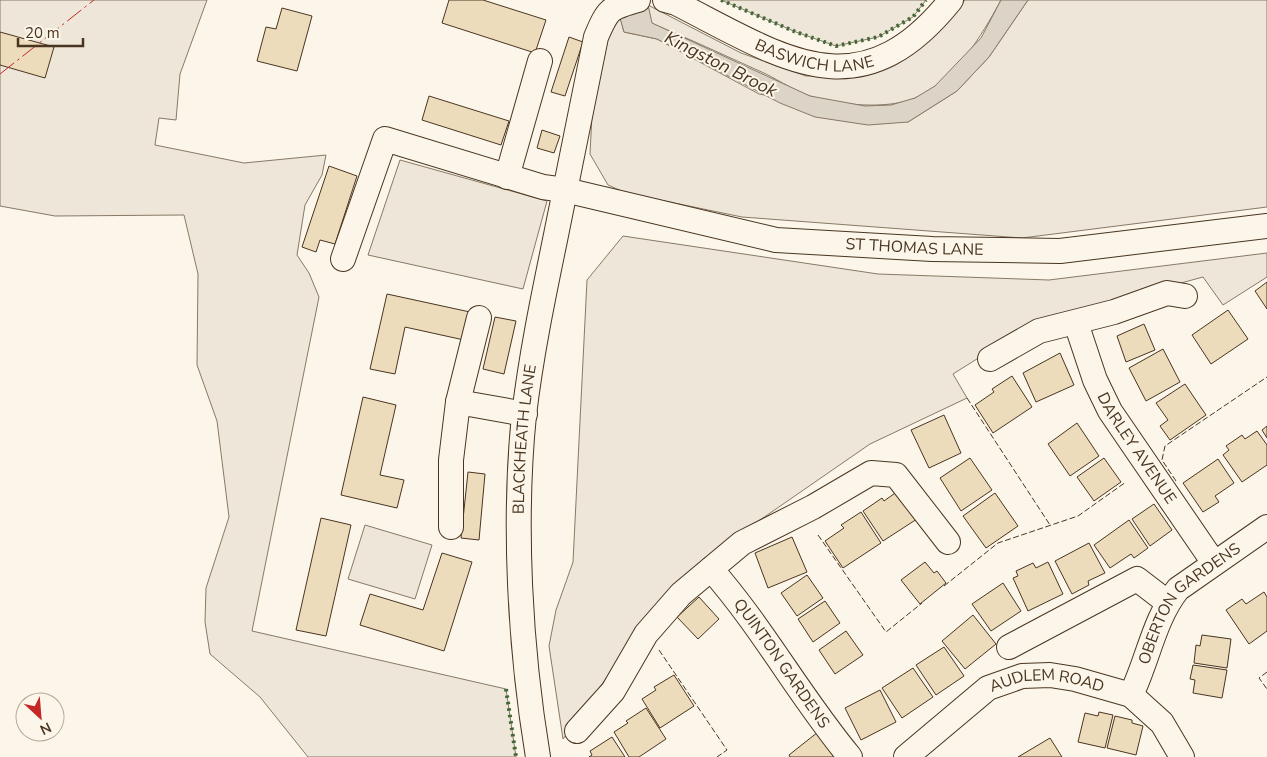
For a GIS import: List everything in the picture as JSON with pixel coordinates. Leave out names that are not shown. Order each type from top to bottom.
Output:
[{"type":"street","name":"BLACKHEATH LANE","points":[[538,757],[530,714],[522,613],[520,538],[524,414],[544,297],[596,37],[604,18],[613,7],[638,0]]},
{"type":"street","name":"BASWICH LANE","points":[[665,0],[676,3],[759,45],[799,61],[829,67],[855,67],[880,59],[911,42],[935,20],[951,0]]},
{"type":"street","points":[[507,177],[540,61]]},
{"type":"street","name":"ST THOMAS LANE","points":[[342,259],[385,139],[543,187],[565,190],[776,240],[893,247],[1060,251],[1267,226]]},
{"type":"street","points":[[990,359],[1039,331],[1114,312],[1167,293],[1185,296]]},
{"type":"street","points":[[450,527],[451,460],[458,402],[479,318]]},
{"type":"street","name":"DARLEY AVENUE","points":[[1076,323],[1095,380],[1110,411],[1214,563]]},
{"type":"street","points":[[458,402],[524,414]]},
{"type":"street","points":[[577,731],[613,691],[646,634],[681,594],[742,543],[813,507],[871,473],[896,475],[948,542]]},
{"type":"street","name":"OBERTON GARDENS","points":[[1131,695],[1144,670],[1167,602],[1178,589],[1267,527]]},
{"type":"street","name":"QUINTON GARDENS","points":[[711,569],[739,601],[828,731],[850,757]]},
{"type":"street","points":[[1009,647],[1137,579],[1167,602]]},
{"type":"street","name":"AUDLEM ROAD","points":[[906,757],[988,688],[1022,676],[1050,675],[1075,679],[1131,695],[1162,723],[1182,757]]},
{"type":"shaded area","points":[[0,0],[207,0],[180,74],[176,120],[159,118],[155,145],[244,163],[326,155],[322,175],[305,205],[297,255],[309,273],[319,297],[252,631],[506,689],[516,757],[308,757],[260,697],[210,654],[205,622],[206,588],[229,517],[217,421],[197,365],[198,274],[184,215],[55,216],[0,206]]},
{"type":"shaded area","points":[[721,0],[926,0],[913,17],[878,37],[836,46],[796,32]]},
{"type":"shaded area","points":[[965,0],[1001,0],[976,43],[966,56],[942,80],[915,98],[904,102],[877,105],[834,102],[804,94],[766,74],[651,23],[648,5],[741,53],[806,76],[863,75],[923,46]]},
{"type":"shaded area","points":[[1028,0],[1267,0],[1267,207],[1022,238],[742,217],[626,193],[608,185],[590,154],[592,114],[613,16],[619,13],[624,32],[657,39],[759,94],[908,122],[957,91],[989,57]]},
{"type":"shaded area","points":[[400,160],[547,201],[523,289],[368,255]]},
{"type":"shaded area","points":[[623,236],[878,274],[1049,280],[1267,253],[1267,277],[1223,305],[1203,277],[1034,323],[953,374],[967,398],[870,444],[734,538],[639,632],[563,739],[549,646],[556,610],[573,562],[587,280]]},
{"type":"shaded area","points":[[365,525],[432,545],[415,599],[348,579]]},
{"type":"water","name":"Kingston Brook","points":[[615,0],[647,0],[652,23],[810,96],[865,106],[891,105],[915,98],[935,86],[981,38],[1001,0],[1028,0],[989,57],[957,91],[908,122],[868,125],[815,117],[780,103],[657,39],[624,32]]},
{"type":"building","points":[[449,0],[483,0],[546,20],[535,53],[442,23]]},
{"type":"building","points":[[282,8],[312,16],[297,71],[257,61],[266,27],[276,29]]},
{"type":"building","points":[[0,32],[54,47],[45,78],[0,65]]},
{"type":"building","points":[[569,37],[583,42],[565,96],[551,92]]},
{"type":"building","points":[[429,96],[509,121],[501,145],[422,120]]},
{"type":"building","points":[[542,130],[560,136],[554,153],[537,148]]},
{"type":"building","points":[[329,166],[357,176],[335,244],[320,240],[316,252],[302,247]]},
{"type":"building","points":[[1267,282],[1267,309],[1255,291]]},
{"type":"building","points":[[387,294],[470,312],[464,340],[405,327],[395,374],[370,369]]},
{"type":"building","points":[[1228,310],[1248,339],[1211,364],[1192,335]]},
{"type":"building","points":[[495,317],[516,321],[504,374],[483,369]]},
{"type":"building","points":[[1144,324],[1155,350],[1126,362],[1117,336]]},
{"type":"building","points":[[1163,349],[1180,382],[1146,401],[1129,368]]},
{"type":"building","points":[[1060,353],[1074,385],[1036,402],[1023,373]]},
{"type":"building","points":[[1012,376],[1032,407],[993,433],[975,405],[994,392],[992,389]]},
{"type":"building","points":[[1185,384],[1206,415],[1170,440],[1160,426],[1168,420],[1156,403]]},
{"type":"building","points":[[363,397],[396,405],[380,475],[404,480],[397,508],[341,495]]},
{"type":"building","points":[[944,415],[961,453],[929,468],[911,430]]},
{"type":"building","points":[[1077,423],[1099,456],[1070,476],[1048,444]]},
{"type":"building","points":[[1267,426],[1267,438],[1262,430]]},
{"type":"building","points":[[1257,431],[1267,445],[1267,465],[1242,482],[1223,455],[1229,450],[1226,446],[1242,435],[1245,439]]},
{"type":"building","points":[[970,458],[992,490],[961,511],[940,478]]},
{"type":"building","points":[[1104,458],[1121,482],[1094,501],[1077,477]]},
{"type":"building","points":[[1218,459],[1234,483],[1215,496],[1219,502],[1203,512],[1183,483]]},
{"type":"building","points":[[468,472],[485,474],[479,540],[461,538]]},
{"type":"building","points":[[898,491],[917,519],[883,541],[863,511],[882,498],[884,501]]},
{"type":"building","points":[[995,493],[1018,526],[986,548],[963,516]]},
{"type":"building","points":[[1154,504],[1172,530],[1150,546],[1132,519]]},
{"type":"building","points":[[861,512],[881,543],[843,568],[825,541],[844,528],[841,525]]},
{"type":"building","points":[[321,518],[351,525],[326,636],[296,630]]},
{"type":"building","points":[[1129,520],[1148,548],[1134,558],[1131,554],[1110,568],[1094,545]]},
{"type":"building","points":[[792,537],[807,572],[768,588],[755,553]]},
{"type":"building","points":[[1089,543],[1105,573],[1088,581],[1089,585],[1072,594],[1055,561]]},
{"type":"building","points":[[442,553],[472,562],[444,651],[360,625],[370,594],[423,610]]},
{"type":"building","points":[[925,562],[934,573],[937,571],[946,583],[920,604],[901,580]]},
{"type":"building","points":[[1048,562],[1063,594],[1028,611],[1013,578],[1018,576],[1016,571],[1033,563],[1036,568]]},
{"type":"building","points":[[807,575],[823,598],[797,616],[781,593]]},
{"type":"building","points":[[1003,583],[1021,611],[991,631],[972,604]]},
{"type":"building","points":[[1264,592],[1267,597],[1267,631],[1249,644],[1226,610],[1242,599],[1246,604]]},
{"type":"building","points":[[699,597],[719,619],[698,639],[677,617]]},
{"type":"building","points":[[825,601],[840,623],[813,642],[798,619]]},
{"type":"building","points":[[973,615],[996,644],[965,669],[942,641]]},
{"type":"building","points":[[846,631],[863,655],[835,674],[819,650]]},
{"type":"building","points":[[1202,635],[1231,639],[1227,668],[1194,663],[1196,645],[1200,646]]},
{"type":"building","points":[[944,647],[964,676],[936,695],[916,665]]},
{"type":"building","points":[[1193,665],[1227,670],[1222,698],[1193,693],[1195,680],[1190,679]]},
{"type":"building","points":[[913,668],[933,697],[902,718],[882,688]]},
{"type":"building","points":[[674,675],[694,706],[660,728],[642,699],[656,690],[654,687]]},
{"type":"building","points":[[880,690],[896,722],[861,740],[845,708]]},
{"type":"building","points":[[646,708],[666,739],[639,757],[629,757],[614,732],[628,723],[626,721]]},
{"type":"building","points":[[1099,712],[1113,715],[1105,748],[1078,742],[1085,713],[1098,716]]},
{"type":"building","points":[[1115,716],[1132,720],[1132,723],[1143,726],[1136,755],[1107,748]]},
{"type":"building","points":[[818,732],[837,757],[790,757],[789,755]]},
{"type":"building","points":[[612,737],[625,757],[589,757],[592,755],[590,751]]},
{"type":"building","points":[[1050,738],[1062,757],[1018,757]]},
{"type":"hedge","points":[[721,0],[796,32],[836,46],[878,37],[913,17],[926,0]]},
{"type":"hedge","points":[[506,689],[516,757]]},
{"type":"fence","points":[[1176,481],[1162,460],[1165,446],[1267,377]]},
{"type":"fence","points":[[967,398],[1050,525]]},
{"type":"fence","points":[[944,586],[998,543],[1078,516],[1126,482]]},
{"type":"fence","points":[[818,535],[886,632],[922,603]]},
{"type":"fence","points":[[659,650],[727,750],[717,757]]},
{"type":"fence","points":[[1267,672],[1259,678],[1267,689]]},
{"type":"power","points":[[0,74],[94,0]]}]
